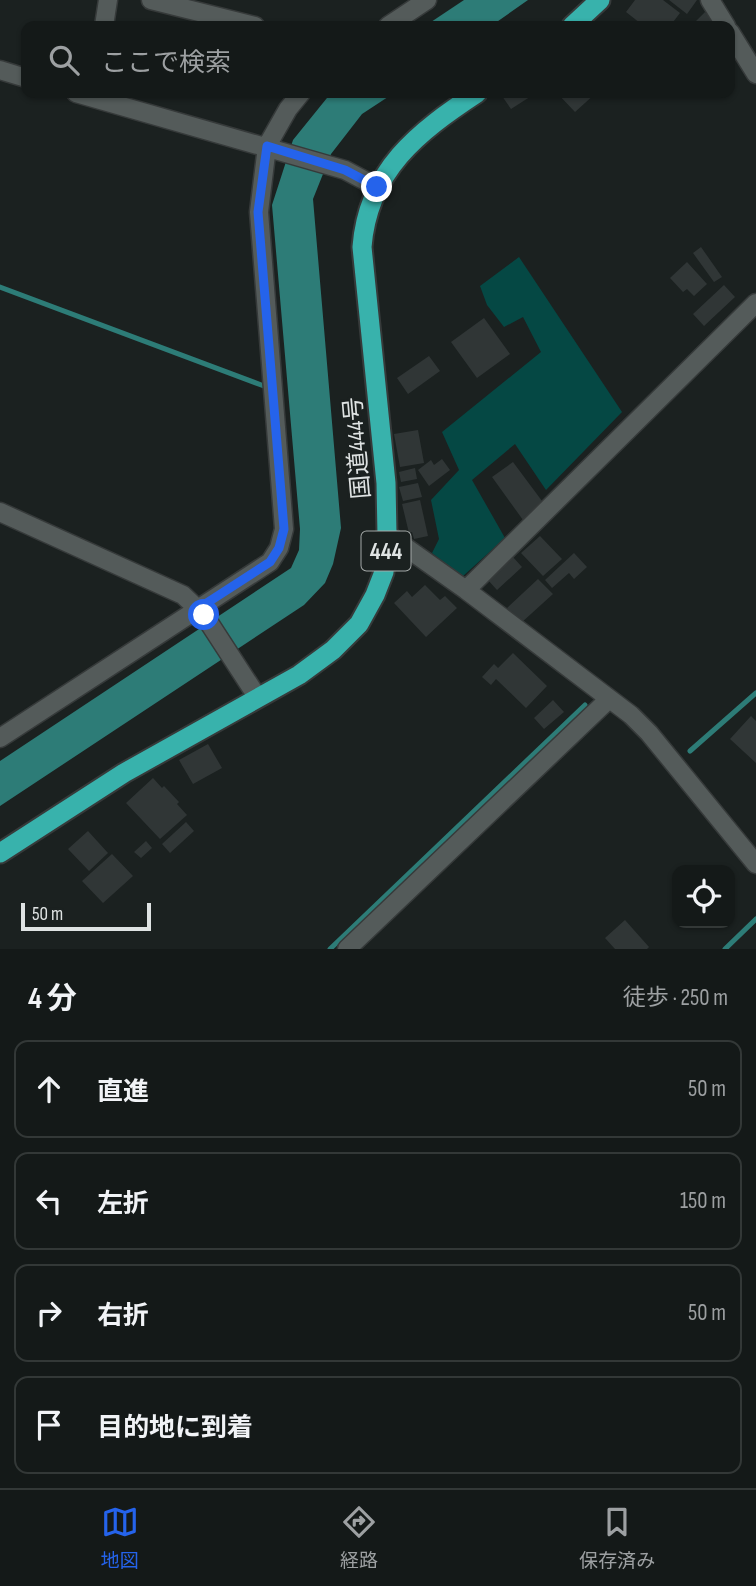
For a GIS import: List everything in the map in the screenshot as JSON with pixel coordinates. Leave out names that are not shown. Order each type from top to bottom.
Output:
[{"type":"highway","points":[[577,21],[600,0]]},
{"type":"highway","name":"国道444号","points":[[0,853],[124,773],[299,675],[333,650],[359,624],[384,572],[387,534],[386,483],[362,247],[364,223],[377,187],[394,161],[424,129],[470,98]]},
{"type":"street","points":[[105,21],[108,0]]},
{"type":"street","points":[[151,0],[235,21]]},
{"type":"street","points":[[395,21],[426,0]]},
{"type":"street","points":[[710,0],[723,21]]},
{"type":"street","points":[[735,40],[756,74]]},
{"type":"street","points":[[0,70],[21,76]]},
{"type":"street","points":[[102,98],[345,170],[377,187]]},
{"type":"street","points":[[0,738],[201,611],[270,562],[279,548],[284,529],[258,212],[288,109],[297,98]]},
{"type":"street","points":[[466,590],[756,303]]},
{"type":"street","points":[[0,512],[183,595],[201,611],[258,698]]},
{"type":"street","points":[[387,534],[631,715],[649,733],[756,864]]},
{"type":"street","points":[[347,949],[608,700]]},
{"type":"shaded area","points":[[464,0],[528,0],[498,21],[432,21]]},
{"type":"shaded area","points":[[327,98],[386,98],[362,114],[331,154],[313,199],[341,528],[333,564],[325,583],[304,605],[0,806],[0,761],[291,568],[299,550],[300,529],[272,205],[293,140]]},
{"type":"shaded area","points":[[519,257],[622,412],[546,490],[515,444],[472,480],[505,538],[462,577],[432,553],[439,539],[431,500],[459,470],[442,432],[541,352],[523,317],[504,327],[487,305],[480,286]]},
{"type":"building","points":[[635,0],[663,0],[680,13],[674,21],[637,21],[626,12]]},
{"type":"building","points":[[669,0],[697,0],[687,14]]},
{"type":"building","points":[[705,12],[713,21],[696,21]]},
{"type":"building","points":[[503,98],[528,98],[511,109]]},
{"type":"building","points":[[562,98],[590,98],[575,112]]},
{"type":"building","points":[[701,247],[722,277],[714,282],[693,253]]},
{"type":"building","points":[[687,262],[707,284],[694,296],[687,289],[683,292],[670,278]]},
{"type":"building","points":[[724,285],[735,297],[704,326],[693,314]]},
{"type":"building","points":[[484,318],[510,354],[477,378],[451,342]]},
{"type":"building","points":[[429,356],[440,371],[408,394],[397,378]]},
{"type":"building","points":[[418,430],[424,463],[400,467],[394,434]]},
{"type":"building","points":[[442,459],[450,470],[429,486],[418,470],[431,460],[434,465]]},
{"type":"building","points":[[513,462],[545,505],[523,520],[492,477]]},
{"type":"building","points":[[415,468],[417,479],[401,482],[399,472]]},
{"type":"building","points":[[418,483],[422,497],[403,501],[399,487]]},
{"type":"building","points":[[420,500],[428,536],[414,539],[412,532],[409,533],[402,504]]},
{"type":"building","points":[[540,536],[562,559],[543,576],[521,553]]},
{"type":"building","points":[[574,553],[587,567],[574,579],[569,573],[552,588],[545,580]]},
{"type":"building","points":[[512,556],[522,567],[497,590],[487,579]]},
{"type":"building","points":[[538,579],[553,594],[521,623],[507,608]]},
{"type":"building","points":[[425,585],[440,600],[445,596],[457,608],[426,637],[394,603],[407,591],[412,597]]},
{"type":"building","points":[[513,653],[547,686],[526,708],[496,679],[491,685],[482,677],[494,664],[498,668]]},
{"type":"building","points":[[553,700],[564,712],[544,729],[534,718]]},
{"type":"building","points":[[751,716],[756,721],[756,763],[730,739]]},
{"type":"building","points":[[208,744],[222,768],[193,784],[179,760]]},
{"type":"building","points":[[153,778],[179,802],[177,804],[187,815],[160,839],[126,803]]},
{"type":"building","points":[[186,822],[194,831],[170,853],[162,844]]},
{"type":"building","points":[[88,831],[108,853],[89,871],[68,849]]},
{"type":"building","points":[[146,841],[152,848],[141,858],[134,852]]},
{"type":"building","points":[[112,854],[133,876],[103,903],[82,881]]},
{"type":"building","points":[[625,920],[649,947],[647,949],[615,949],[605,938]]},
{"type":"waterway","points":[[0,287],[264,386]]},
{"type":"waterway","points":[[690,751],[756,693]]},
{"type":"waterway","points":[[330,949],[585,705]]},
{"type":"waterway","points":[[725,949],[756,919]]},
{"type":"route","points":[[204,615],[199,608],[270,562],[279,548],[284,529],[258,212],[267,146],[345,170],[377,187]]}]
